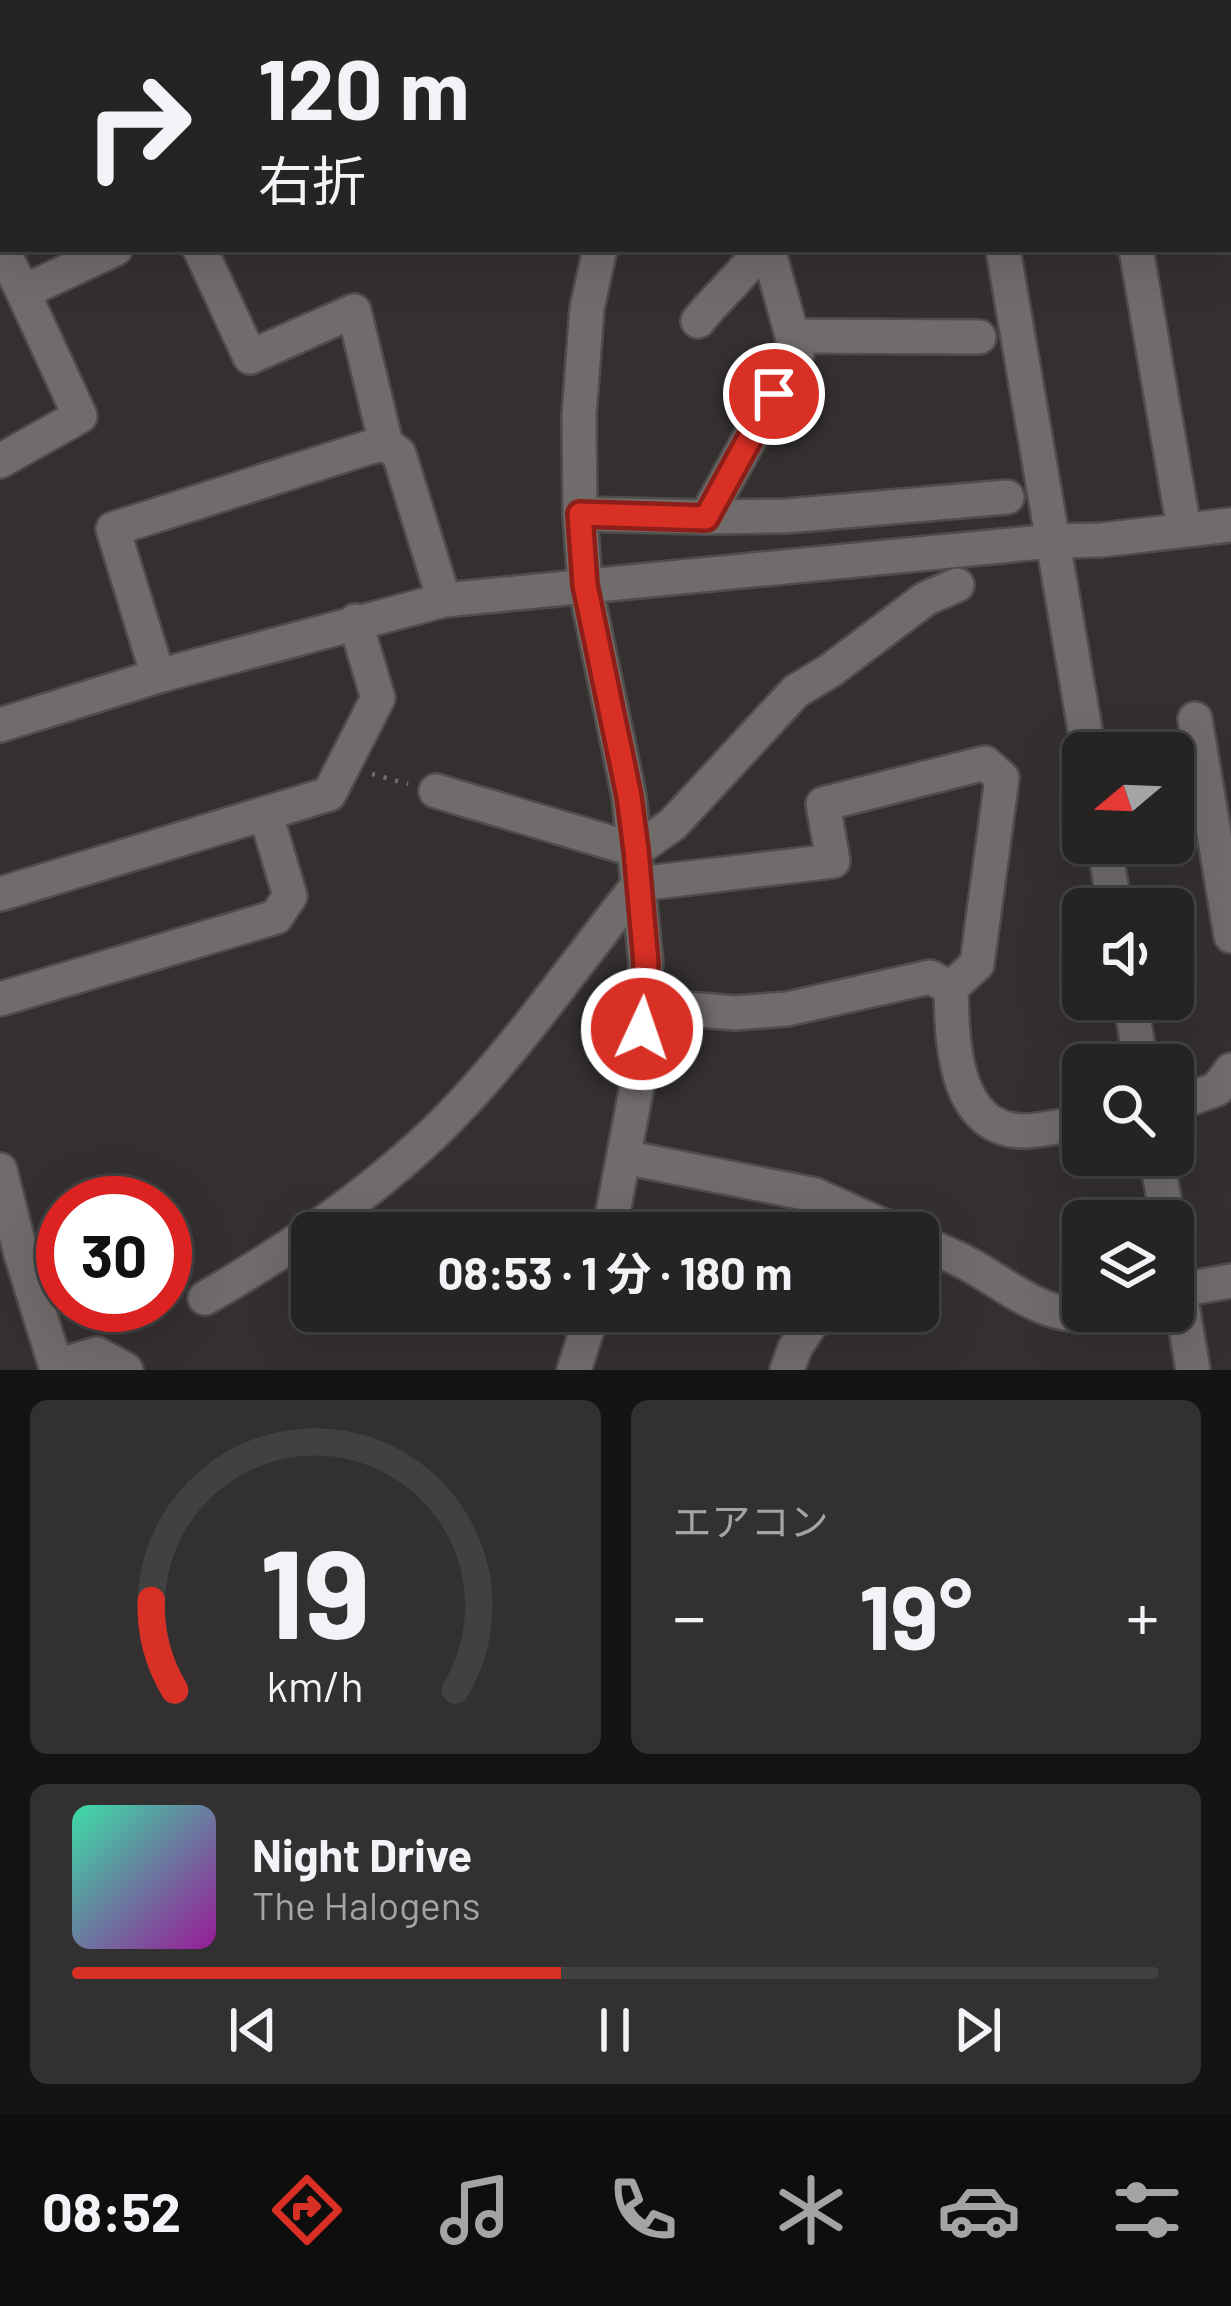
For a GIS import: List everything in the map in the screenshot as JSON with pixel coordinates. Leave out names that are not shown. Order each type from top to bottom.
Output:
[{"type":"street","points":[[0,461],[80,416],[3,252]]},
{"type":"street","points":[[22,292],[109,252]]},
{"type":"street","points":[[201,252],[250,357],[354,311],[386,444],[399,454],[444,600]]},
{"type":"street","points":[[600,252],[587,308],[579,416],[580,514],[585,585],[629,796],[646,963],[641,1005],[643,1054],[613,1212]]},
{"type":"street","points":[[698,321],[763,252]]},
{"type":"street","points":[[706,518],[797,353],[766,252]]},
{"type":"street","points":[[1004,252],[1085,732]]},
{"type":"street","points":[[1137,252],[1184,529]]},
{"type":"street","points":[[795,336],[979,338]]},
{"type":"street","points":[[158,676],[113,529],[386,444]]},
{"type":"street","points":[[580,514],[787,516],[1007,497]]},
{"type":"street","points":[[0,725],[158,676],[444,600],[1231,525]]},
{"type":"street","points":[[205,1298],[280,1256],[346,1208],[436,1131],[506,1051],[673,824],[796,691],[925,598],[956,585]]},
{"type":"street","points":[[0,894],[329,794],[378,698],[355,621]]},
{"type":"street","points":[[1195,718],[1225,872],[1231,936]]},
{"type":"street","points":[[436,791],[638,867],[832,861],[823,804],[985,764],[1002,778],[977,964],[951,988]]},
{"type":"street","points":[[0,999],[276,917],[290,896],[266,815]]},
{"type":"street","points":[[641,1005],[735,1013],[787,1009],[930,977],[951,988]]},
{"type":"street","points":[[951,988],[963,1089],[979,1113],[1001,1128],[1026,1131],[1062,1125]]},
{"type":"street","points":[[1194,1098],[1217,1089],[1231,1070]]},
{"type":"street","points":[[624,1157],[815,1195],[848,1212]]},
{"type":"street","points":[[0,1169],[57,1368],[97,1354],[126,1370]]},
{"type":"street","points":[[939,1250],[1050,1312],[1062,1313]]},
{"type":"street","points":[[1194,1287],[1231,1281]]},
{"type":"street","points":[[574,1370],[586,1332]]},
{"type":"street","points":[[787,1370],[805,1332]]},
{"type":"street","points":[[1185,1332],[1193,1370]]},
{"type":"path","points":[[344,767],[436,791]]},
{"type":"route","points":[[642,1029],[646,963],[636,850],[585,585],[580,514],[706,518],[774,394]]}]
